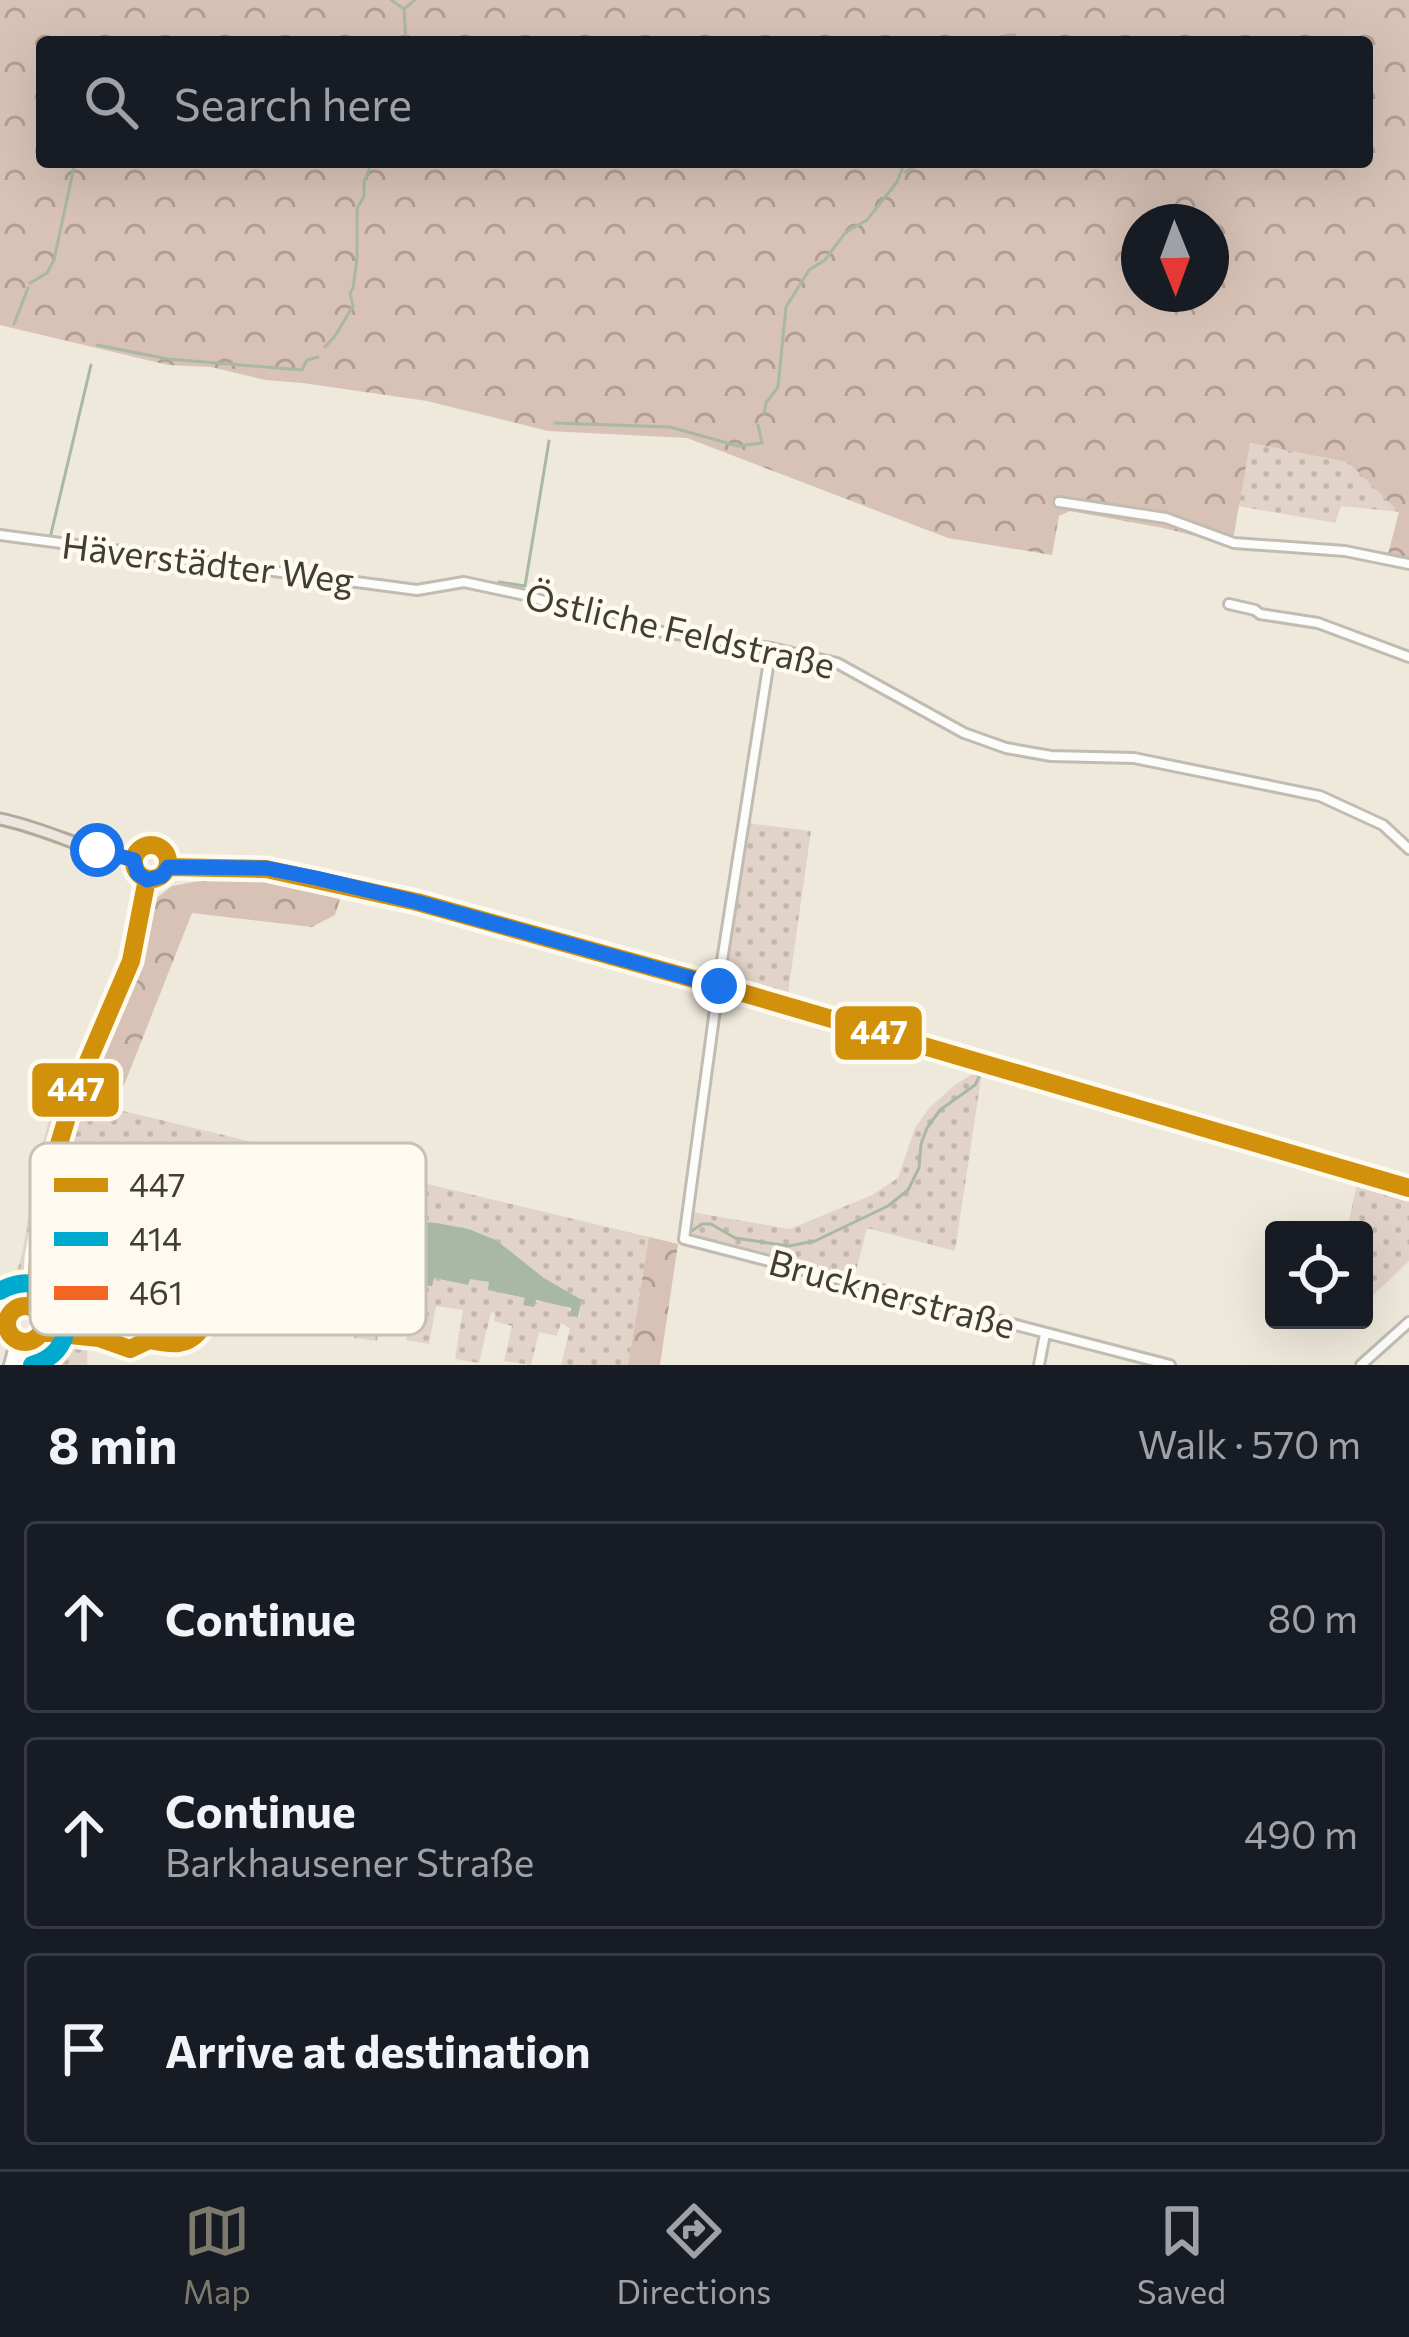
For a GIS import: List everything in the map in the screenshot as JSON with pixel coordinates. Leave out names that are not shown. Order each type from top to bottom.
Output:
[{"type":"main road","points":[[0,819],[134,860]]},
{"type":"main road","points":[[153,845],[164,850],[168,867],[162,876],[147,880],[137,873],[134,860],[142,848],[153,845]]},
{"type":"main road","points":[[168,867],[266,868],[457,912],[1409,1188]]},
{"type":"street","points":[[1059,502],[1166,518],[1234,542],[1345,550],[1409,564]]},
{"type":"street","name":"Häverstädter Weg","points":[[0,536],[417,590]]},
{"type":"street","name":"Östliche Feldstraße","points":[[417,590],[464,582],[529,596],[622,626],[837,663],[964,733],[1006,748],[1051,756],[1134,758],[1320,796],[1384,825],[1409,849]]},
{"type":"street","points":[[1229,604],[1260,614],[1318,622],[1409,657]]},
{"type":"street","points":[[719,986],[771,648]]},
{"type":"street","points":[[59,1143],[74,1094],[130,961],[147,880]]},
{"type":"street","name":"Brucknerstraße","points":[[719,986],[685,1238],[1169,1365]]},
{"type":"street","points":[[30,1302],[29,1308],[5,1318],[10,1332],[21,1340],[37,1335]]},
{"type":"street","points":[[1361,1365],[1409,1322]]},
{"type":"street","points":[[1039,1365],[1045,1334]]},
{"type":"street","points":[[84,1335],[130,1349]]},
{"type":"street","points":[[109,1340],[134,1337],[182,1346]]},
{"type":"street","points":[[13,1365],[21,1340]]},
{"type":"street","points":[[1120,1365],[1123,1353]]},
{"type":"shaded area","points":[[1249,443],[1348,461],[1399,512],[1341,506],[1335,523],[1238,506]]},
{"type":"shaded area","points":[[747,823],[811,831],[788,993],[726,974]]},
{"type":"shaded area","points":[[982,1072],[955,1251],[867,1228],[854,1279],[691,1237],[688,1232],[691,1212],[790,1229],[872,1195],[898,1178],[915,1128],[929,1108]]},
{"type":"shaded area","points":[[57,1094],[66,1106],[55,1143],[43,1143]]},
{"type":"shaded area","points":[[94,1104],[257,1143],[66,1143],[76,1113]]},
{"type":"shaded area","points":[[426,1184],[649,1237],[628,1365],[561,1365],[570,1328],[561,1323],[557,1336],[539,1332],[531,1365],[504,1361],[512,1326],[494,1321],[491,1312],[479,1363],[455,1359],[463,1310],[436,1306],[429,1344],[406,1340],[407,1335],[426,1335],[426,1283],[433,1278],[467,1285],[469,1278],[489,1282],[489,1290],[525,1298],[524,1304],[553,1303],[579,1317],[582,1300],[544,1278],[496,1240],[426,1222]]},
{"type":"shaded area","points":[[1357,1184],[1409,1197],[1409,1261],[1373,1295],[1373,1221],[1349,1221]]},
{"type":"shaded area","points":[[30,1202],[27,1289],[17,1305],[0,1311],[0,1301],[20,1261]]},
{"type":"shaded area","points":[[426,1222],[469,1229],[496,1240],[544,1278],[582,1300],[578,1317],[571,1316],[571,1308],[536,1300],[534,1307],[523,1305],[525,1298],[488,1290],[489,1282],[470,1279],[468,1285],[434,1278],[432,1286],[426,1285]]},
{"type":"shaded area","points":[[49,1335],[88,1344],[87,1365],[19,1365],[27,1348]]},
{"type":"shaded area","points":[[355,1335],[378,1335],[377,1341]]},
{"type":"green space","points":[[0,0],[1409,0],[1409,560],[1388,554],[1399,512],[1348,462],[1250,443],[1232,545],[1070,511],[1059,516],[1052,555],[948,538],[687,438],[548,431],[427,401],[265,380],[211,367],[168,365],[0,325]]},
{"type":"green space","points":[[228,876],[266,877],[342,893],[335,915],[312,927],[192,913],[119,1098],[87,1092],[138,967],[154,900],[172,886]]},
{"type":"green space","points":[[649,1237],[678,1244],[660,1365],[628,1365]]},
{"type":"waterway","points":[[391,0],[404,9]]},
{"type":"waterway","points":[[406,36],[404,9],[415,0]]},
{"type":"waterway","points":[[1006,36],[1015,35]]},
{"type":"waterway","points":[[30,283],[47,273],[54,260],[74,168]]},
{"type":"waterway","points":[[325,347],[353,306],[357,209],[370,168]]},
{"type":"waterway","points":[[764,414],[778,387],[786,307],[809,270],[825,260],[845,233],[867,220],[903,168]]},
{"type":"waterway","points":[[905,172],[912,168]]},
{"type":"waterway","points":[[14,324],[28,288]]},
{"type":"waterway","points":[[97,345],[168,359],[302,370],[307,360],[318,357]]},
{"type":"waterway","points":[[50,538],[91,365]]},
{"type":"waterway","points":[[555,423],[670,427],[738,446],[762,443],[758,425]]},
{"type":"waterway","points":[[499,582],[525,586],[549,441]]},
{"type":"waterway","points":[[690,1232],[711,1224],[735,1238],[789,1246],[815,1241],[888,1206],[908,1190],[919,1168],[927,1128],[980,1075]]},
{"type":"transit line","name":"447","points":[[151,845],[163,850],[168,862],[163,874],[151,879],[139,874],[134,862],[139,850],[151,845]]},
{"type":"transit line","name":"447","points":[[168,867],[266,869],[417,902],[1409,1188]]},
{"type":"transit line","name":"447","points":[[59,1143],[74,1094],[131,961],[147,879]]},
{"type":"transit line","name":"414","points":[[0,1291],[30,1285]]},
{"type":"transit line","name":"447","points":[[30,1307],[18,1308],[7,1324],[18,1340],[25,1342],[38,1335]]},
{"type":"transit line","name":"414","points":[[32,1365],[52,1355],[64,1335]]},
{"type":"transit line","name":"447","points":[[70,1335],[99,1338],[130,1349],[149,1340]]},
{"type":"transit line","name":"447","points":[[156,1335],[149,1340],[184,1342],[194,1335]]},
{"type":"route","points":[[97,850],[134,860],[137,873],[147,880],[162,876],[168,867],[266,868],[316,878],[719,986]]}]
